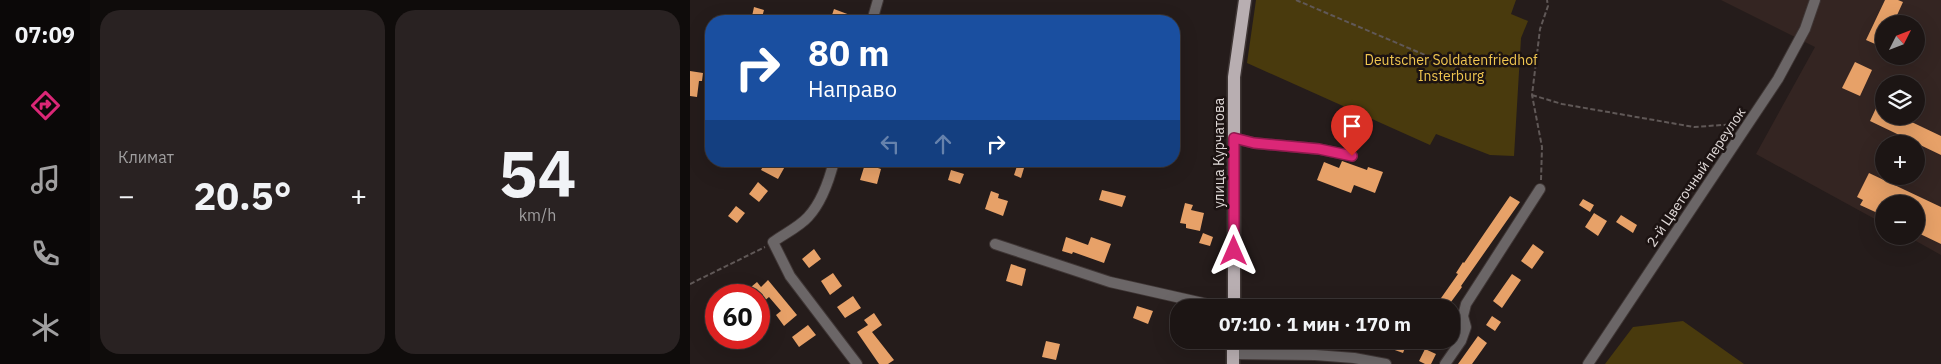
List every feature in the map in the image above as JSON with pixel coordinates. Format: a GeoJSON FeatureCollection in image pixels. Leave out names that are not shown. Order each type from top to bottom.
{"type":"FeatureCollection","features":[{"type":"Feature","properties":{"kind":"main road","name":"улица Курчатова"},"geometry":{"type":"LineString","coordinates":[[1234,299],[1234,77],[1245,0]]}},
{"type":"Feature","properties":{"kind":"street"},"geometry":{"type":"LineString","coordinates":[[874,15],[878,0]]}},
{"type":"Feature","properties":{"kind":"street","name":"2-й Цветочный переулок"},"geometry":{"type":"LineString","coordinates":[[1588,364],[1778,79],[1805,29],[1815,0]]}},
{"type":"Feature","properties":{"kind":"street"},"geometry":{"type":"LineString","coordinates":[[1234,138],[1254,143],[1319,149],[1352,156]]}},
{"type":"Feature","properties":{"kind":"street"},"geometry":{"type":"LineString","coordinates":[[832,167],[820,202],[807,218],[773,242],[790,276],[857,364]]}},
{"type":"Feature","properties":{"kind":"street"},"geometry":{"type":"LineString","coordinates":[[1444,364],[1461,341],[1466,328],[1463,316],[1466,304],[1540,189]]}},
{"type":"Feature","properties":{"kind":"street"},"geometry":{"type":"LineString","coordinates":[[995,244],[1110,282],[1185,299]]}},
{"type":"Feature","properties":{"kind":"street"},"geometry":{"type":"LineString","coordinates":[[1233,359],[1386,364]]}},
{"type":"Feature","properties":{"kind":"path"},"geometry":{"type":"LineString","coordinates":[[1296,0],[1486,80]]}},
{"type":"Feature","properties":{"kind":"path"},"geometry":{"type":"LineString","coordinates":[[1304,0],[1305,4]]}},
{"type":"Feature","properties":{"kind":"path"},"geometry":{"type":"LineString","coordinates":[[1540,189],[1542,147],[1532,95],[1540,29],[1548,6],[1547,0]]}},
{"type":"Feature","properties":{"kind":"path"},"geometry":{"type":"LineString","coordinates":[[1532,95],[1562,104],[1694,127],[1748,123]]}},
{"type":"Feature","properties":{"kind":"path"},"geometry":{"type":"LineString","coordinates":[[690,284],[773,242]]}},
{"type":"Feature","properties":{"kind":"shaded area"},"geometry":{"type":"Polygon","coordinates":[[[1721,0],[1941,0],[1941,255],[1923,245],[1925,245],[1925,195],[1875,195],[1875,219],[1756,154],[1815,47],[1721,0]]]}},
{"type":"Feature","properties":{"kind":"green space","name":"Deutscher Soldatenfriedhof Insterburg"},"geometry":{"type":"Polygon","coordinates":[[[1256,0],[1516,0],[1511,14],[1528,21],[1521,38],[1514,156],[1490,155],[1436,134],[1430,145],[1247,63],[1256,0]]]}},
{"type":"Feature","properties":{"kind":"green space"},"geometry":{"type":"Polygon","coordinates":[[[1683,321],[1744,364],[1605,364],[1633,327],[1683,321]]]}},
{"type":"Feature","properties":{"kind":"building"},"geometry":{"type":"Polygon","coordinates":[[[1885,0],[1903,2],[1897,15],[1878,15],[1885,0]]]}},
{"type":"Feature","properties":{"kind":"building"},"geometry":{"type":"Polygon","coordinates":[[[754,7],[764,10],[763,15],[752,15],[754,7]]]}},
{"type":"Feature","properties":{"kind":"building"},"geometry":{"type":"Polygon","coordinates":[[[834,9],[850,15],[832,15],[834,9]]]}},
{"type":"Feature","properties":{"kind":"building"},"geometry":{"type":"Polygon","coordinates":[[[1875,21],[1875,44],[1866,40],[1875,21]]]}},
{"type":"Feature","properties":{"kind":"building"},"geometry":{"type":"Polygon","coordinates":[[[1855,62],[1872,70],[1860,96],[1842,88],[1855,62]]]}},
{"type":"Feature","properties":{"kind":"building"},"geometry":{"type":"Polygon","coordinates":[[[690,71],[703,73],[702,81],[699,81],[697,97],[690,96],[690,71]]]}},
{"type":"Feature","properties":{"kind":"building"},"geometry":{"type":"Polygon","coordinates":[[[1875,110],[1875,123],[1870,121],[1875,110]]]}},
{"type":"Feature","properties":{"kind":"building"},"geometry":{"type":"Polygon","coordinates":[[[1878,125],[1918,125],[1941,136],[1941,155],[1925,147],[1925,135],[1899,135],[1878,125]]]}},
{"type":"Feature","properties":{"kind":"building"},"geometry":{"type":"Polygon","coordinates":[[[1342,161],[1367,170],[1368,167],[1383,172],[1375,193],[1354,185],[1351,193],[1317,180],[1324,162],[1339,168],[1342,161]]]}},
{"type":"Feature","properties":{"kind":"building"},"geometry":{"type":"Polygon","coordinates":[[[763,167],[785,167],[778,179],[761,170],[763,167]]]}},
{"type":"Feature","properties":{"kind":"building"},"geometry":{"type":"Polygon","coordinates":[[[864,167],[881,169],[877,184],[860,180],[864,167]]]}},
{"type":"Feature","properties":{"kind":"building"},"geometry":{"type":"Polygon","coordinates":[[[1017,167],[1024,168],[1021,178],[1014,175],[1017,167]]]}},
{"type":"Feature","properties":{"kind":"building"},"geometry":{"type":"Polygon","coordinates":[[[951,170],[964,174],[960,184],[948,180],[951,170]]]}},
{"type":"Feature","properties":{"kind":"building"},"geometry":{"type":"Polygon","coordinates":[[[1869,173],[1875,176],[1875,185],[1894,185],[1916,195],[1875,195],[1875,212],[1860,205],[1863,200],[1857,197],[1869,173]]]}},
{"type":"Feature","properties":{"kind":"building"},"geometry":{"type":"Polygon","coordinates":[[[758,182],[768,191],[759,202],[749,194],[758,182]]]}},
{"type":"Feature","properties":{"kind":"building"},"geometry":{"type":"Polygon","coordinates":[[[1102,190],[1126,196],[1122,207],[1099,200],[1102,190]]]}},
{"type":"Feature","properties":{"kind":"building"},"geometry":{"type":"Polygon","coordinates":[[[991,191],[999,194],[998,198],[1008,201],[1003,216],[985,209],[991,191]]]}},
{"type":"Feature","properties":{"kind":"building"},"geometry":{"type":"Polygon","coordinates":[[[1510,196],[1520,202],[1453,299],[1440,299],[1510,196]]]}},
{"type":"Feature","properties":{"kind":"building"},"geometry":{"type":"Polygon","coordinates":[[[1583,199],[1594,205],[1590,212],[1579,205],[1583,199]]]}},
{"type":"Feature","properties":{"kind":"building"},"geometry":{"type":"Polygon","coordinates":[[[1925,199],[1941,207],[1941,244],[1925,236],[1925,199]]]}},
{"type":"Feature","properties":{"kind":"building"},"geometry":{"type":"Polygon","coordinates":[[[1185,203],[1193,205],[1191,210],[1204,213],[1200,231],[1186,228],[1186,224],[1180,223],[1185,203]]]}},
{"type":"Feature","properties":{"kind":"building"},"geometry":{"type":"Polygon","coordinates":[[[736,206],[745,213],[737,223],[728,216],[736,206]]]}},
{"type":"Feature","properties":{"kind":"building"},"geometry":{"type":"Polygon","coordinates":[[[1594,213],[1607,221],[1598,236],[1585,227],[1594,213]]]}},
{"type":"Feature","properties":{"kind":"building"},"geometry":{"type":"Polygon","coordinates":[[[1621,215],[1637,225],[1633,233],[1616,222],[1621,215]]]}},
{"type":"Feature","properties":{"kind":"building"},"geometry":{"type":"Polygon","coordinates":[[[1203,233],[1213,237],[1210,246],[1199,243],[1203,233]]]}},
{"type":"Feature","properties":{"kind":"building"},"geometry":{"type":"Polygon","coordinates":[[[1066,237],[1088,245],[1091,237],[1111,244],[1104,263],[1073,252],[1072,254],[1062,251],[1066,237]]]}},
{"type":"Feature","properties":{"kind":"building"},"geometry":{"type":"Polygon","coordinates":[[[1533,244],[1544,252],[1532,269],[1521,261],[1533,244]]]}},
{"type":"Feature","properties":{"kind":"building"},"geometry":{"type":"Polygon","coordinates":[[[814,249],[821,259],[809,268],[802,259],[814,249]]]}},
{"type":"Feature","properties":{"kind":"building"},"geometry":{"type":"Polygon","coordinates":[[[1011,264],[1026,269],[1022,286],[1006,281],[1011,264]]]}},
{"type":"Feature","properties":{"kind":"building"},"geometry":{"type":"Polygon","coordinates":[[[833,273],[842,286],[830,295],[821,281],[833,273]]]}},
{"type":"Feature","properties":{"kind":"building"},"geometry":{"type":"Polygon","coordinates":[[[1512,274],[1521,280],[1502,308],[1493,301],[1512,274]]]}},
{"type":"Feature","properties":{"kind":"building"},"geometry":{"type":"Polygon","coordinates":[[[768,280],[797,315],[784,326],[776,315],[781,311],[770,298],[770,284],[764,284],[768,280]]]}},
{"type":"Feature","properties":{"kind":"building"},"geometry":{"type":"Polygon","coordinates":[[[853,296],[861,308],[845,318],[837,307],[853,296]]]}},
{"type":"Feature","properties":{"kind":"building"},"geometry":{"type":"Polygon","coordinates":[[[1137,306],[1153,311],[1148,324],[1133,318],[1137,306]]]}},
{"type":"Feature","properties":{"kind":"building"},"geometry":{"type":"Polygon","coordinates":[[[874,313],[882,325],[872,332],[894,360],[888,364],[879,364],[857,332],[868,325],[864,320],[874,313]]]}},
{"type":"Feature","properties":{"kind":"building"},"geometry":{"type":"Polygon","coordinates":[[[1492,316],[1501,322],[1495,331],[1486,325],[1492,316]]]}},
{"type":"Feature","properties":{"kind":"building"},"geometry":{"type":"Polygon","coordinates":[[[808,325],[816,335],[799,347],[792,337],[808,325]]]}},
{"type":"Feature","properties":{"kind":"building"},"geometry":{"type":"Polygon","coordinates":[[[1478,336],[1487,343],[1472,364],[1458,364],[1478,336]]]}},
{"type":"Feature","properties":{"kind":"building"},"geometry":{"type":"Polygon","coordinates":[[[1046,341],[1060,344],[1056,360],[1042,357],[1046,341]]]}},
{"type":"Feature","properties":{"kind":"building"},"geometry":{"type":"Polygon","coordinates":[[[1392,349],[1405,349],[1403,353],[1392,349]]]}},
{"type":"Feature","properties":{"kind":"building"},"geometry":{"type":"Polygon","coordinates":[[[1425,349],[1436,354],[1431,364],[1419,361],[1425,349]]]}},
{"type":"Feature","properties":{"kind":"route"},"geometry":{"type":"LineString","coordinates":[[1234,251],[1234,138],[1254,143],[1319,149],[1352,156]]}}]}
